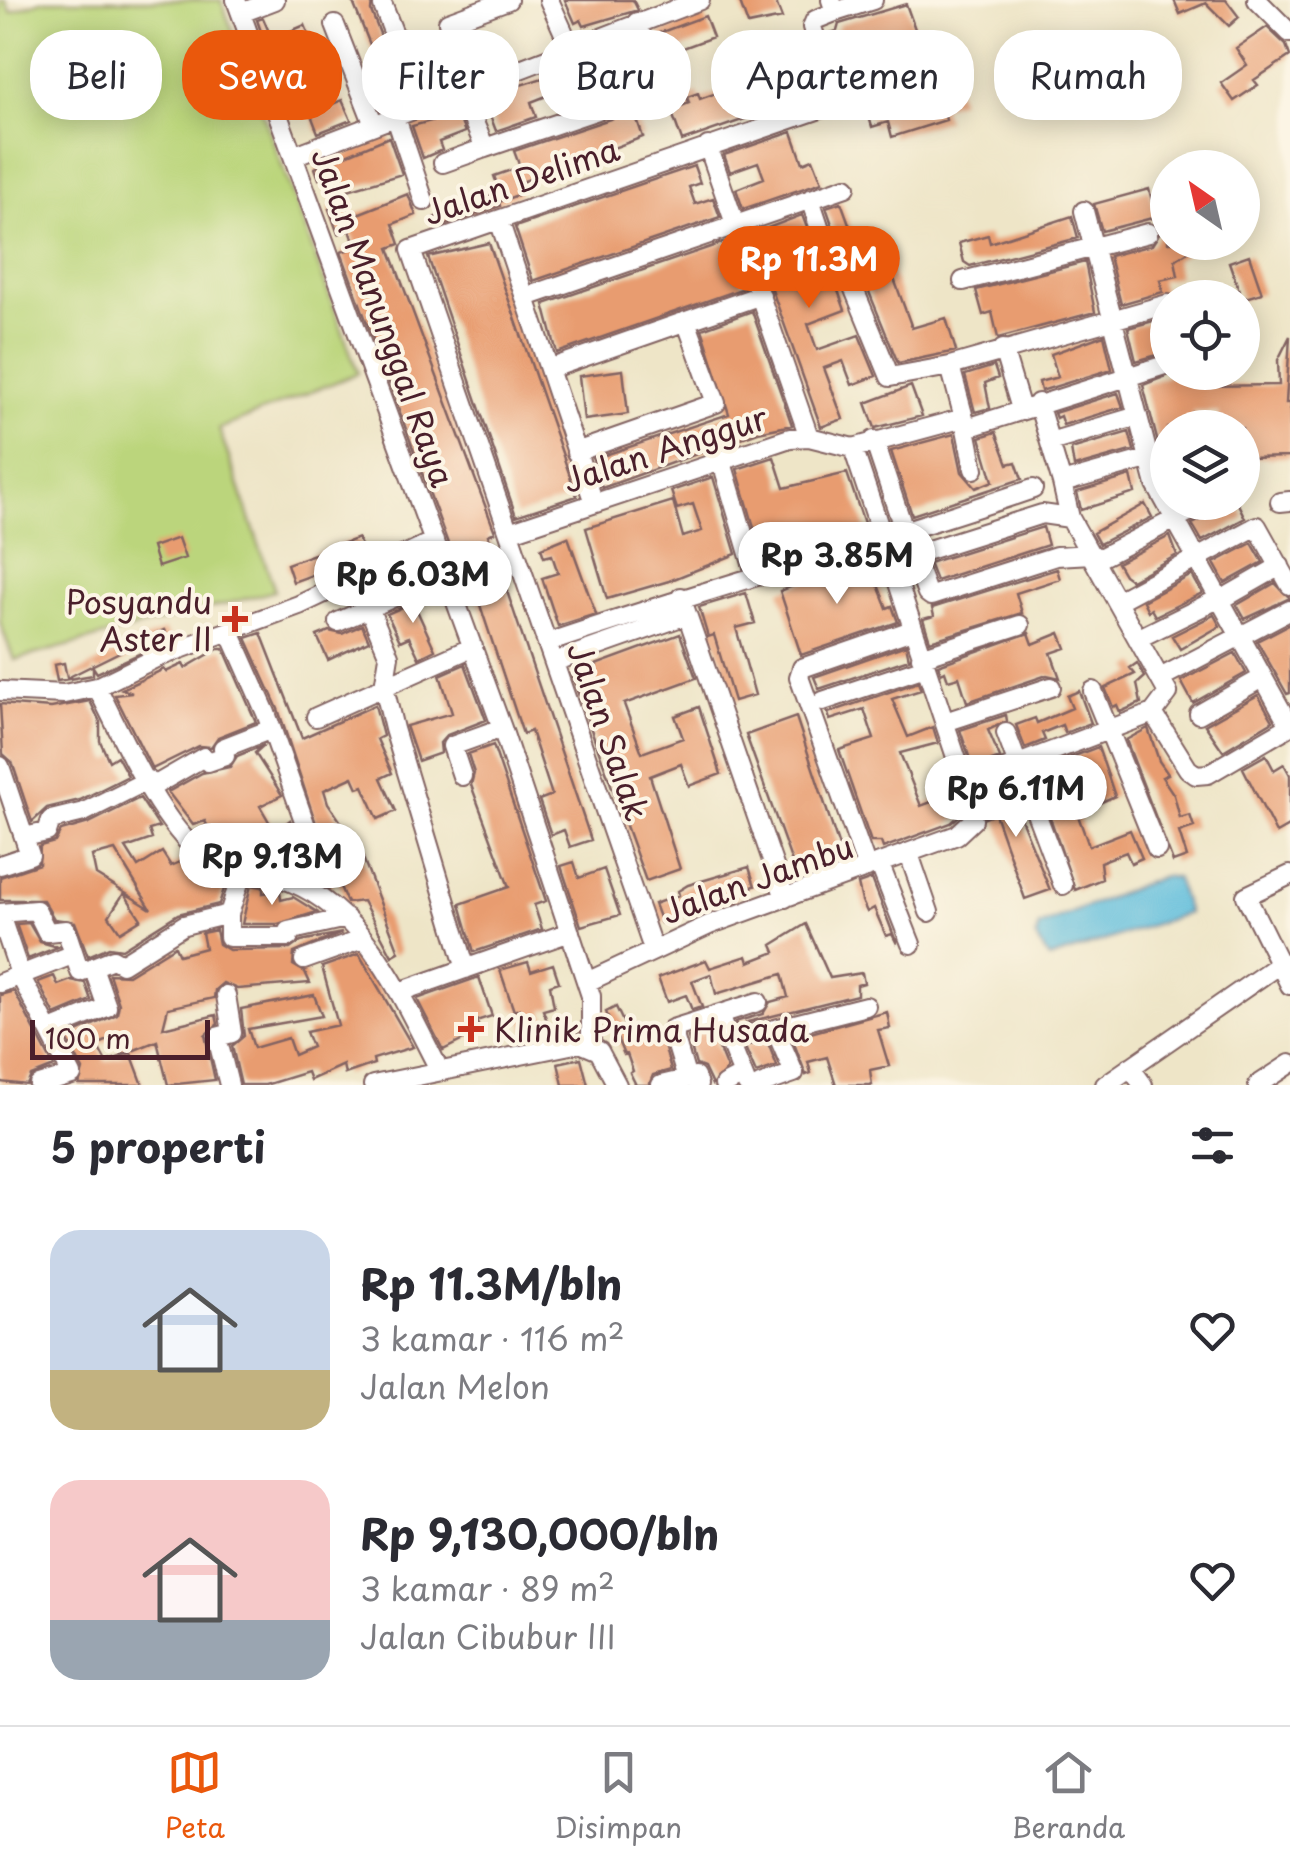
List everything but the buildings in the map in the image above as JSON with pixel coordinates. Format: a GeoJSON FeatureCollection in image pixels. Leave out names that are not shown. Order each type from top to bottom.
{"type":"FeatureCollection","features":[{"type":"Feature","properties":{"kind":"street"},"geometry":{"type":"LineString","coordinates":[[238,7],[275,0]]}},
{"type":"Feature","properties":{"kind":"street"},"geometry":{"type":"LineString","coordinates":[[448,22],[508,0]]}},
{"type":"Feature","properties":{"kind":"street"},"geometry":{"type":"LineString","coordinates":[[550,0],[562,30]]}},
{"type":"Feature","properties":{"kind":"street"},"geometry":{"type":"LineString","coordinates":[[617,30],[700,0]]}},
{"type":"Feature","properties":{"kind":"street"},"geometry":{"type":"LineString","coordinates":[[813,30],[815,20],[833,6],[873,0]]}},
{"type":"Feature","properties":{"kind":"street"},"geometry":{"type":"LineString","coordinates":[[1257,0],[1290,32]]}},
{"type":"Feature","properties":{"kind":"street"},"geometry":{"type":"LineString","coordinates":[[382,6],[392,30]]}},
{"type":"Feature","properties":{"kind":"street","name":"Jalan Manunggal Raya"},"geometry":{"type":"LineString","coordinates":[[238,7],[502,728],[587,982],[594,1016],[592,1045]]}},
{"type":"Feature","properties":{"kind":"street"},"geometry":{"type":"LineString","coordinates":[[442,163],[582,119],[656,89],[658,84],[637,22]]}},
{"type":"Feature","properties":{"kind":"street"},"geometry":{"type":"LineString","coordinates":[[336,25],[374,126]]}},
{"type":"Feature","properties":{"kind":"street"},"geometry":{"type":"LineString","coordinates":[[293,156],[390,120]]}},
{"type":"Feature","properties":{"kind":"street"},"geometry":{"type":"LineString","coordinates":[[397,120],[424,200]]}},
{"type":"Feature","properties":{"kind":"street"},"geometry":{"type":"LineString","coordinates":[[469,120],[485,148]]}},
{"type":"Feature","properties":{"kind":"street","name":"Jalan Delima"},"geometry":{"type":"LineString","coordinates":[[410,250],[782,120]]}},
{"type":"Feature","properties":{"kind":"street"},"geometry":{"type":"LineString","coordinates":[[708,146],[809,437]]}},
{"type":"Feature","properties":{"kind":"street"},"geometry":{"type":"LineString","coordinates":[[526,297],[846,187]]}},
{"type":"Feature","properties":{"kind":"street"},"geometry":{"type":"LineString","coordinates":[[810,199],[830,255],[851,282],[893,378],[950,366],[1150,309]]}},
{"type":"Feature","properties":{"kind":"street"},"geometry":{"type":"LineString","coordinates":[[1084,211],[1148,458],[1174,521],[1290,726],[1208,774],[1196,775],[1188,770],[1153,714]]}},
{"type":"Feature","properties":{"kind":"street"},"geometry":{"type":"LineString","coordinates":[[499,220],[594,503]]}},
{"type":"Feature","properties":{"kind":"street"},"geometry":{"type":"LineString","coordinates":[[963,281],[1148,233]]}},
{"type":"Feature","properties":{"kind":"street","name":"Jalan Salak"},"geometry":{"type":"LineString","coordinates":[[410,250],[653,950]]}},
{"type":"Feature","properties":{"kind":"street"},"geometry":{"type":"LineString","coordinates":[[549,370],[761,294]]}},
{"type":"Feature","properties":{"kind":"street"},"geometry":{"type":"LineString","coordinates":[[576,452],[716,403],[686,321]]}},
{"type":"Feature","properties":{"kind":"street"},"geometry":{"type":"LineString","coordinates":[[965,784],[1153,714],[1168,693],[1070,518],[1050,442],[1003,350]]}},
{"type":"Feature","properties":{"kind":"street"},"geometry":{"type":"LineString","coordinates":[[950,366],[974,469]]}},
{"type":"Feature","properties":{"kind":"street"},"geometry":{"type":"LineString","coordinates":[[852,448],[874,440],[966,423],[1150,369]]}},
{"type":"Feature","properties":{"kind":"street"},"geometry":{"type":"LineString","coordinates":[[1050,442],[1138,416]]}},
{"type":"Feature","properties":{"kind":"street","name":"Jalan Anggur"},"geometry":{"type":"LineString","coordinates":[[508,532],[790,438],[809,437],[852,448]]}},
{"type":"Feature","properties":{"kind":"street"},"geometry":{"type":"LineString","coordinates":[[874,440],[905,533]]}},
{"type":"Feature","properties":{"kind":"street","name":"Jalan Jambu"},"geometry":{"type":"LineString","coordinates":[[587,982],[653,950],[968,829],[972,813],[965,784],[852,448]]}},
{"type":"Feature","properties":{"kind":"street"},"geometry":{"type":"LineString","coordinates":[[1062,483],[1148,458]]}},
{"type":"Feature","properties":{"kind":"street"},"geometry":{"type":"LineString","coordinates":[[721,459],[755,574]]}},
{"type":"Feature","properties":{"kind":"street"},"geometry":{"type":"LineString","coordinates":[[554,662],[755,574],[905,533],[1032,490]]}},
{"type":"Feature","properties":{"kind":"street"},"geometry":{"type":"LineString","coordinates":[[1070,518],[1042,514],[920,553],[915,561],[919,574],[931,596],[1056,556],[1094,557],[1174,521]]}},
{"type":"Feature","properties":{"kind":"street"},"geometry":{"type":"LineString","coordinates":[[1118,600],[1256,526],[1290,584]]}},
{"type":"Feature","properties":{"kind":"street"},"geometry":{"type":"LineString","coordinates":[[0,691],[48,694],[98,687],[156,658],[300,606],[434,541]]}},
{"type":"Feature","properties":{"kind":"street"},"geometry":{"type":"LineString","coordinates":[[1140,638],[1280,566]]}},
{"type":"Feature","properties":{"kind":"street"},"geometry":{"type":"LineString","coordinates":[[338,622],[446,574]]}},
{"type":"Feature","properties":{"kind":"street"},"geometry":{"type":"LineString","coordinates":[[894,580],[919,574]]}},
{"type":"Feature","properties":{"kind":"street"},"geometry":{"type":"LineString","coordinates":[[547,643],[684,606]]}},
{"type":"Feature","properties":{"kind":"street"},"geometry":{"type":"LineString","coordinates":[[684,606],[786,898]]}},
{"type":"Feature","properties":{"kind":"street"},"geometry":{"type":"LineString","coordinates":[[369,608],[389,656],[384,686],[466,969]]}},
{"type":"Feature","properties":{"kind":"street"},"geometry":{"type":"LineString","coordinates":[[1162,677],[1290,610]]}},
{"type":"Feature","properties":{"kind":"street"},"geometry":{"type":"LineString","coordinates":[[822,700],[1020,625]]}},
{"type":"Feature","properties":{"kind":"street"},"geometry":{"type":"LineString","coordinates":[[910,944],[873,867],[800,684],[800,672],[811,664],[912,630]]}},
{"type":"Feature","properties":{"kind":"street"},"geometry":{"type":"LineString","coordinates":[[230,632],[307,836],[252,871],[229,914],[229,937],[289,938],[288,931],[346,918]]}},
{"type":"Feature","properties":{"kind":"street"},"geometry":{"type":"LineString","coordinates":[[316,717],[473,647]]}},
{"type":"Feature","properties":{"kind":"street"},"geometry":{"type":"LineString","coordinates":[[1199,714],[1262,678]]}},
{"type":"Feature","properties":{"kind":"street"},"geometry":{"type":"LineString","coordinates":[[98,687],[150,784],[194,848],[213,863],[252,871],[314,893],[346,918],[388,974],[440,1071]]}},
{"type":"Feature","properties":{"kind":"street"},"geometry":{"type":"LineString","coordinates":[[944,722],[1052,688]]}},
{"type":"Feature","properties":{"kind":"street"},"geometry":{"type":"LineString","coordinates":[[1093,691],[1156,849]]}},
{"type":"Feature","properties":{"kind":"street"},"geometry":{"type":"LineString","coordinates":[[462,776],[452,746],[502,728]]}},
{"type":"Feature","properties":{"kind":"street"},"geometry":{"type":"LineString","coordinates":[[24,837],[47,832],[52,820],[84,812],[204,758],[208,762],[224,756],[223,748],[269,730]]}},
{"type":"Feature","properties":{"kind":"street"},"geometry":{"type":"LineString","coordinates":[[1006,733],[1064,886]]}},
{"type":"Feature","properties":{"kind":"street"},"geometry":{"type":"LineString","coordinates":[[0,749],[1,769],[29,856],[0,865]]}},
{"type":"Feature","properties":{"kind":"street"},"geometry":{"type":"LineString","coordinates":[[909,854],[929,912]]}},
{"type":"Feature","properties":{"kind":"street"},"geometry":{"type":"LineString","coordinates":[[1290,875],[1246,896],[1284,964],[1290,985]]}},
{"type":"Feature","properties":{"kind":"street"},"geometry":{"type":"LineString","coordinates":[[39,1085],[72,1075],[21,976],[1,908],[30,909],[43,918],[47,932],[67,931],[78,972],[113,959],[122,964],[184,925],[229,914]]}},
{"type":"Feature","properties":{"kind":"street"},"geometry":{"type":"LineString","coordinates":[[405,990],[570,932]]}},
{"type":"Feature","properties":{"kind":"street"},"geometry":{"type":"LineString","coordinates":[[304,960],[363,938]]}},
{"type":"Feature","properties":{"kind":"street"},"geometry":{"type":"LineString","coordinates":[[0,983],[72,955]]}},
{"type":"Feature","properties":{"kind":"street"},"geometry":{"type":"LineString","coordinates":[[1119,1078],[1284,964]]}},
{"type":"Feature","properties":{"kind":"street"},"geometry":{"type":"LineString","coordinates":[[50,1030],[107,1007],[93,967]]}},
{"type":"Feature","properties":{"kind":"street"},"geometry":{"type":"LineString","coordinates":[[226,995],[232,1033],[217,1038],[229,1085]]}},
{"type":"Feature","properties":{"kind":"street"},"geometry":{"type":"LineString","coordinates":[[662,1085],[692,1080],[672,1029],[758,1002]]}},
{"type":"Feature","properties":{"kind":"street"},"geometry":{"type":"LineString","coordinates":[[750,1034],[866,1006]]}},
{"type":"Feature","properties":{"kind":"street"},"geometry":{"type":"LineString","coordinates":[[719,1016],[745,1080],[724,1085]]}},
{"type":"Feature","properties":{"kind":"street"},"geometry":{"type":"LineString","coordinates":[[760,1085],[794,1074],[775,1029]]}},
{"type":"Feature","properties":{"kind":"street"},"geometry":{"type":"LineString","coordinates":[[383,1084],[419,1080],[440,1071],[568,1044],[592,1045],[618,1085]]}},
{"type":"Feature","properties":{"kind":"street"},"geometry":{"type":"LineString","coordinates":[[1258,1085],[1290,1064]]}},
{"type":"Feature","properties":{"kind":"street"},"geometry":{"type":"LineString","coordinates":[[1119,1078],[1143,1085]]}},
{"type":"Feature","properties":{"kind":"green space"},"geometry":{"type":"Polygon","coordinates":[[[0,0],[5,0],[11,12],[44,0],[221,0],[232,30],[182,30],[182,120],[265,120],[358,373],[219,429],[275,591],[14,660],[0,623],[0,0]]]}},
{"type":"Feature","properties":{"kind":"water"},"geometry":{"type":"Polygon","coordinates":[[[1163,876],[1176,878],[1188,913],[1049,959],[1036,936],[1039,926],[1163,876]]]}},
{"type":"Feature","properties":{"kind":"place","name":"Posyandu Aster II"},"geometry":{"type":"Point","coordinates":[235,619]}},
{"type":"Feature","properties":{"kind":"place","name":"Klinik Prima Husada"},"geometry":{"type":"Point","coordinates":[471,1029]}}]}
